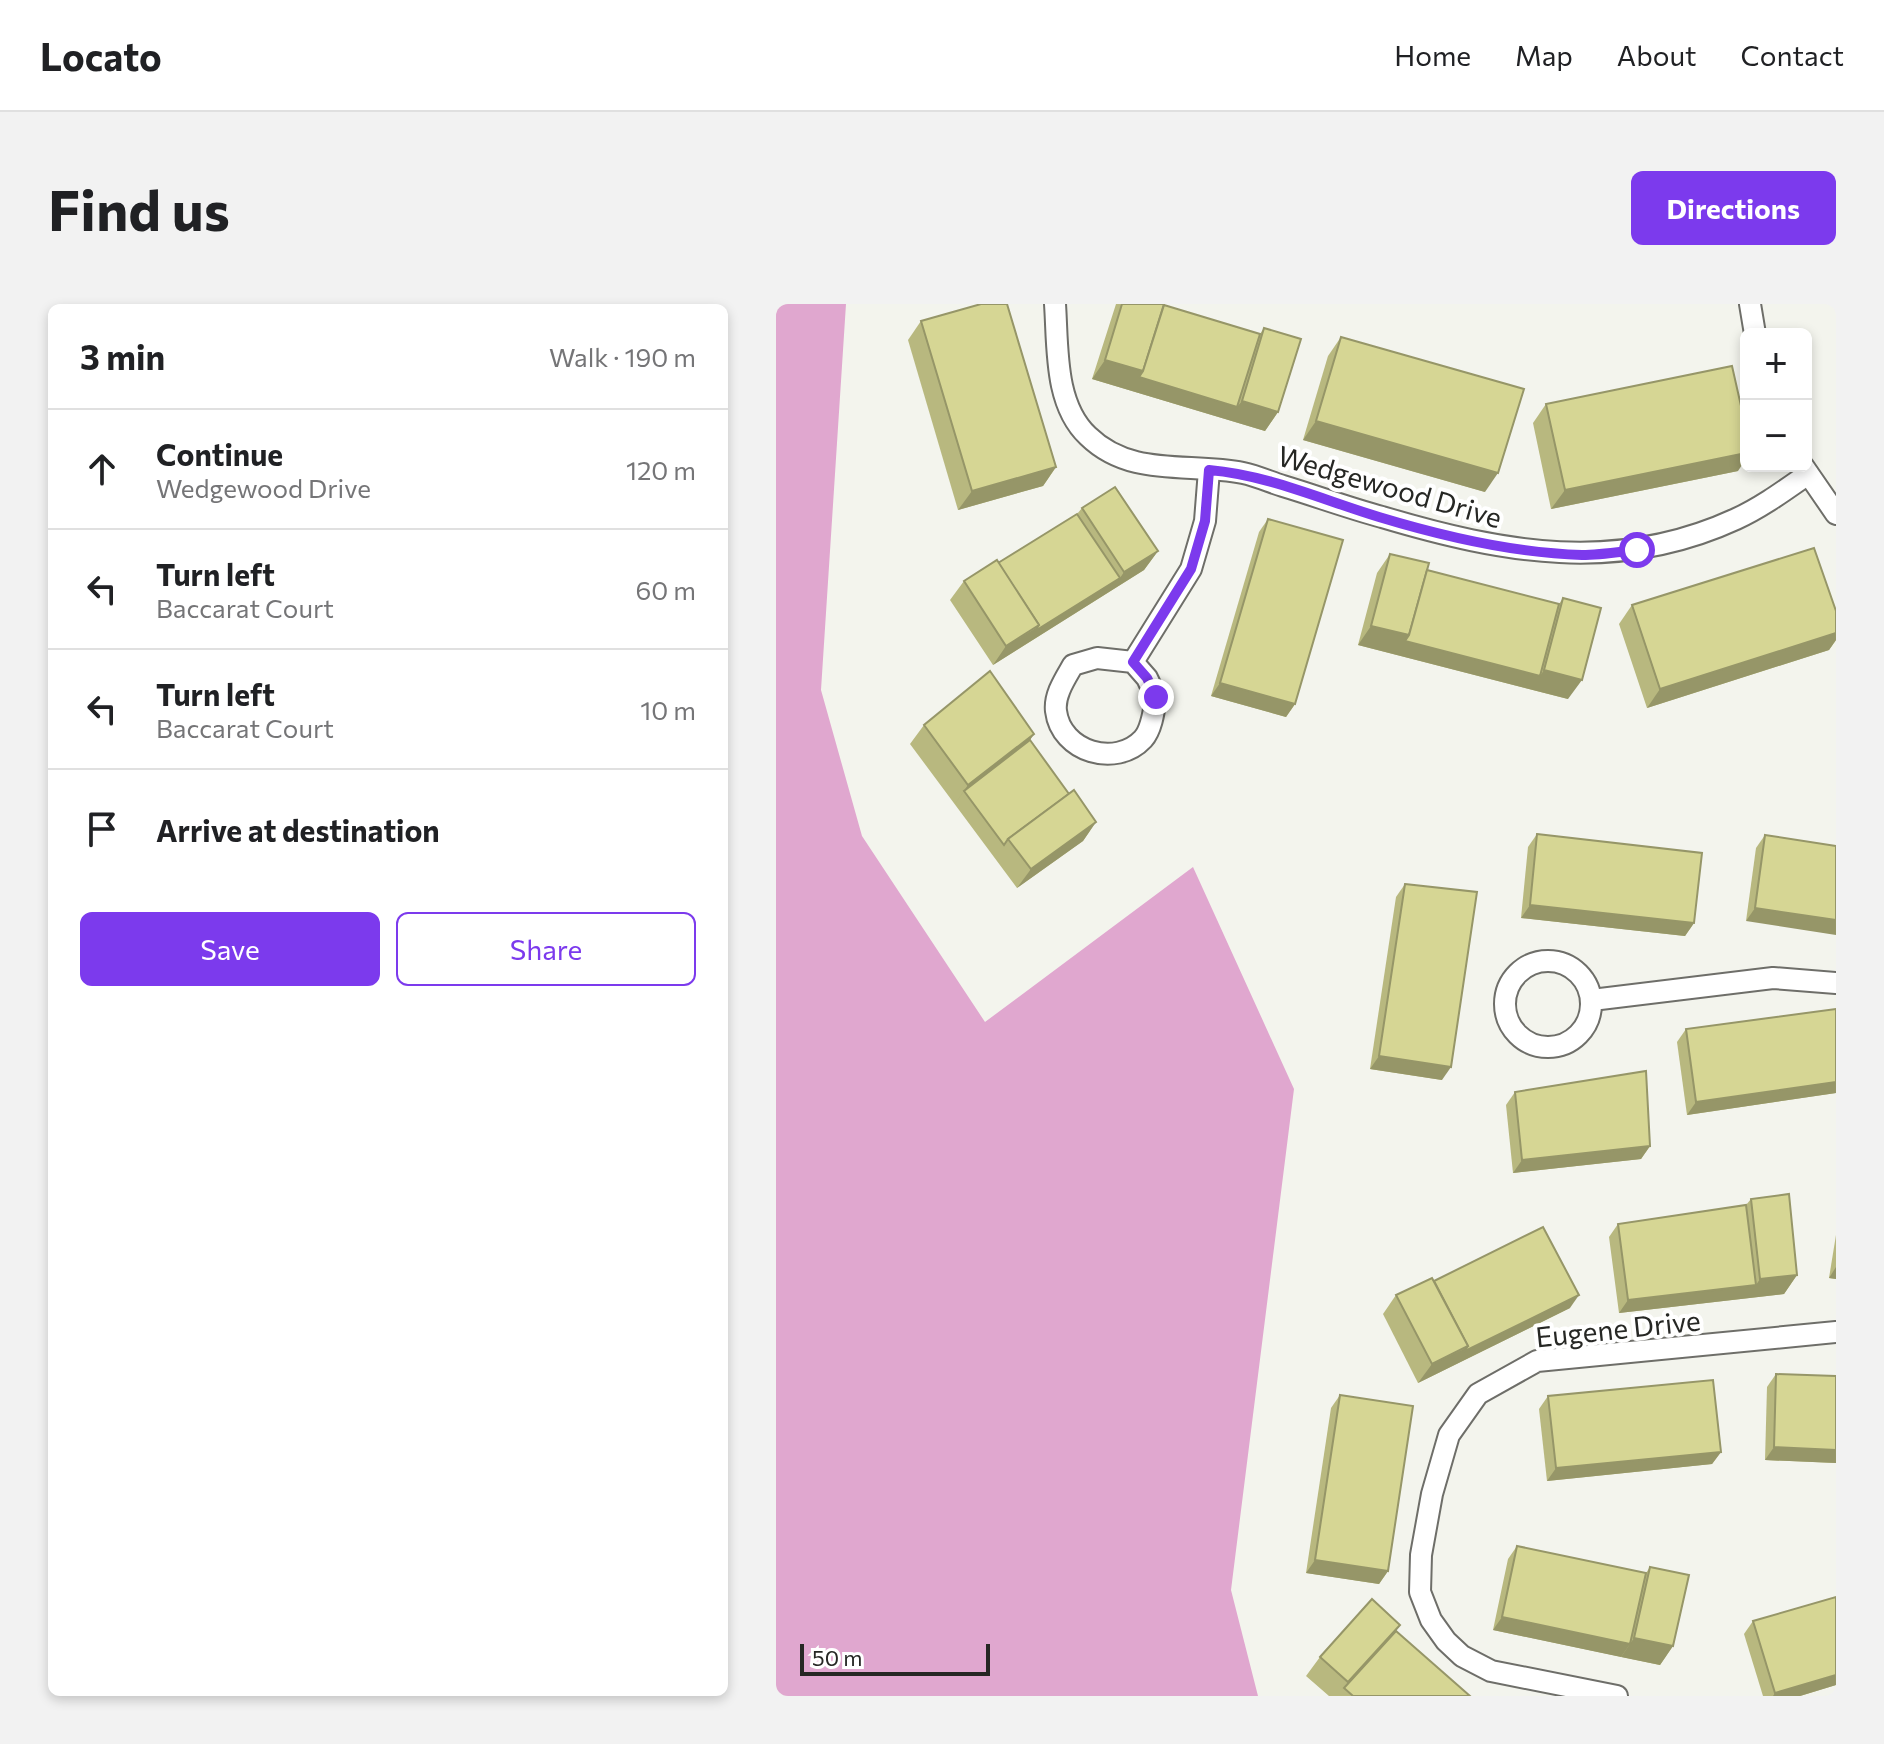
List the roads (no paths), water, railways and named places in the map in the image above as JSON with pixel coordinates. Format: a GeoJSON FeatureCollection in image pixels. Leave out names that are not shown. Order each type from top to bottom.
{"type":"FeatureCollection","features":[{"type":"Feature","properties":{"kind":"street","name":"Wedgewood Drive"},"geometry":{"type":"LineString","coordinates":[[1055,304],[1063,387],[1074,420],[1084,434],[1104,450],[1145,465],[1243,473],[1465,540],[1533,552],[1585,555],[1637,550],[1687,538],[1736,519],[1767,503],[1804,472]]}},
{"type":"Feature","properties":{"kind":"street"},"geometry":{"type":"LineString","coordinates":[[1750,304],[1754,328]]}},
{"type":"Feature","properties":{"kind":"street"},"geometry":{"type":"LineString","coordinates":[[1133,662],[1191,569],[1205,521],[1209,470]]}},
{"type":"Feature","properties":{"kind":"street"},"geometry":{"type":"LineString","coordinates":[[1807,472],[1836,514]]}},
{"type":"Feature","properties":{"kind":"street"},"geometry":{"type":"LineString","coordinates":[[1097,658],[1133,662],[1147,678],[1156,697],[1145,737],[1126,751],[1105,755],[1080,748],[1062,730],[1056,710],[1060,688],[1073,665],[1097,658]]}},
{"type":"Feature","properties":{"kind":"street"},"geometry":{"type":"LineString","coordinates":[[1546,960],[1563,963],[1578,972],[1588,984],[1592,1000],[1589,1017],[1581,1032],[1567,1043],[1551,1047],[1534,1045],[1519,1036],[1508,1023],[1504,1006],[1507,989],[1515,974],[1529,964],[1546,960]]}},
{"type":"Feature","properties":{"kind":"street"},"geometry":{"type":"LineString","coordinates":[[1592,1000],[1773,978],[1836,983]]}},
{"type":"Feature","properties":{"kind":"street","name":"Eugene Drive"},"geometry":{"type":"LineString","coordinates":[[1617,1696],[1491,1671],[1462,1656],[1431,1620],[1420,1592],[1421,1555],[1432,1494],[1449,1435],[1478,1394],[1537,1361],[1836,1332]]}}]}
